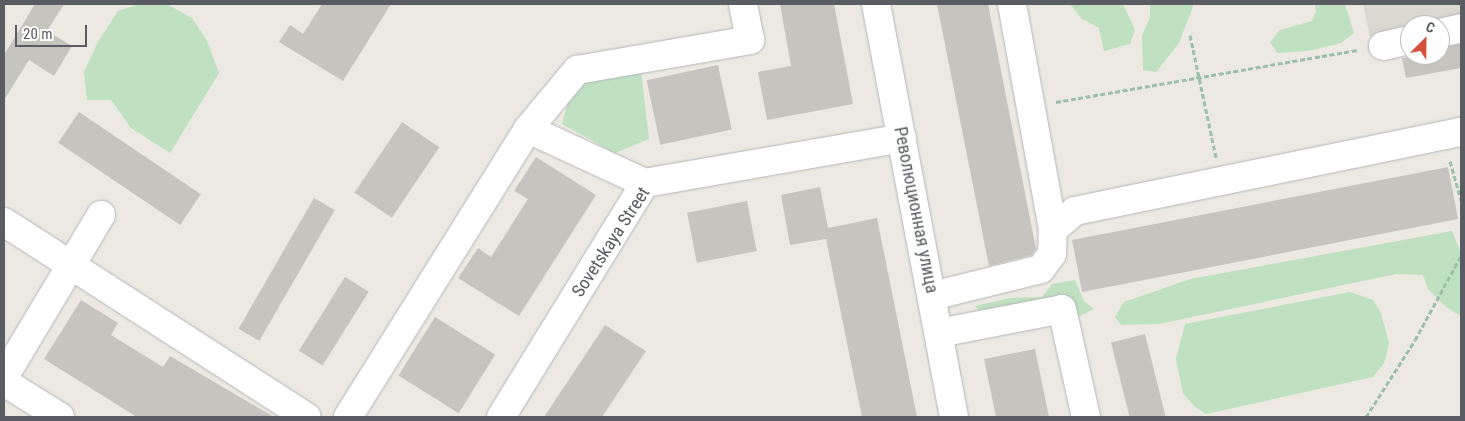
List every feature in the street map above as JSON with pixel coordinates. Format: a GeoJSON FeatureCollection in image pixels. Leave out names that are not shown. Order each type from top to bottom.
{"type":"FeatureCollection","features":[{"type":"Feature","properties":{"kind":"street"},"geometry":{"type":"LineString","coordinates":[[348,417],[528,129],[577,70],[750,40],[743,4]]}},
{"type":"Feature","properties":{"kind":"street","name":"Революционная улица"},"geometry":{"type":"LineString","coordinates":[[876,4],[954,417]]}},
{"type":"Feature","properties":{"kind":"street"},"geometry":{"type":"LineString","coordinates":[[932,296],[1041,269],[1052,254],[1054,230],[1012,4]]}},
{"type":"Feature","properties":{"kind":"street"},"geometry":{"type":"LineString","coordinates":[[1383,46],[1400,42]]}},
{"type":"Feature","properties":{"kind":"street"},"geometry":{"type":"LineString","coordinates":[[528,129],[645,183]]}},
{"type":"Feature","properties":{"kind":"street"},"geometry":{"type":"LineString","coordinates":[[1054,230],[1075,211],[1222,184],[1452,134]]}},
{"type":"Feature","properties":{"kind":"street","name":"Sovetskaya Street"},"geometry":{"type":"LineString","coordinates":[[501,417],[645,183],[902,138]]}},
{"type":"Feature","properties":{"kind":"street"},"geometry":{"type":"LineString","coordinates":[[4,377],[101,215]]}},
{"type":"Feature","properties":{"kind":"street"},"geometry":{"type":"LineString","coordinates":[[4,222],[307,417]]}},
{"type":"Feature","properties":{"kind":"street"},"geometry":{"type":"LineString","coordinates":[[939,333],[1062,309],[1086,417]]}},
{"type":"Feature","properties":{"kind":"street"},"geometry":{"type":"LineString","coordinates":[[4,382],[60,417]]}},
{"type":"Feature","properties":{"kind":"path"},"geometry":{"type":"LineString","coordinates":[[1190,35],[1222,184]]}},
{"type":"Feature","properties":{"kind":"path"},"geometry":{"type":"LineString","coordinates":[[1031,107],[1383,46]]}},
{"type":"Feature","properties":{"kind":"path"},"geometry":{"type":"LineString","coordinates":[[1452,134],[1461,200]]}},
{"type":"Feature","properties":{"kind":"path"},"geometry":{"type":"LineString","coordinates":[[1366,417],[1416,340],[1461,256]]}},
{"type":"Feature","properties":{"kind":"shaded area"},"geometry":{"type":"Polygon","coordinates":[[[1363,4],[1461,4],[1461,17],[1450,19],[1450,15],[1400,15],[1400,30],[1370,37],[1363,4]]]}},
{"type":"Feature","properties":{"kind":"green space"},"geometry":{"type":"Polygon","coordinates":[[[139,4],[167,4],[192,18],[207,41],[219,73],[170,153],[131,128],[111,100],[87,100],[84,72],[98,42],[118,11],[139,4]]]}},
{"type":"Feature","properties":{"kind":"green space"},"geometry":{"type":"Polygon","coordinates":[[[1070,4],[1123,4],[1135,30],[1130,44],[1104,51],[1099,28],[1082,19],[1070,4]]]}},
{"type":"Feature","properties":{"kind":"green space"},"geometry":{"type":"Polygon","coordinates":[[[1150,4],[1194,4],[1179,43],[1156,72],[1143,70],[1142,36],[1150,17],[1150,4]]]}},
{"type":"Feature","properties":{"kind":"green space"},"geometry":{"type":"Polygon","coordinates":[[[1315,4],[1345,4],[1354,33],[1341,43],[1308,51],[1277,53],[1270,42],[1280,30],[1312,21],[1316,11],[1315,4]]]}},
{"type":"Feature","properties":{"kind":"green space"},"geometry":{"type":"Polygon","coordinates":[[[641,71],[649,139],[615,153],[562,124],[570,94],[586,79],[641,71]]]}},
{"type":"Feature","properties":{"kind":"green space"},"geometry":{"type":"Polygon","coordinates":[[[1452,231],[1461,253],[1461,316],[1446,307],[1428,289],[1423,275],[1396,274],[1159,324],[1121,325],[1115,317],[1124,302],[1190,279],[1452,231]]]}},
{"type":"Feature","properties":{"kind":"green space"},"geometry":{"type":"Polygon","coordinates":[[[1075,280],[1084,301],[1094,309],[1078,317],[985,318],[975,306],[1010,298],[1042,297],[1052,284],[1075,280]]]}},
{"type":"Feature","properties":{"kind":"green space"},"geometry":{"type":"Polygon","coordinates":[[[1350,292],[1373,300],[1381,313],[1389,343],[1384,363],[1373,377],[1206,414],[1194,406],[1183,393],[1176,359],[1185,324],[1350,292]]]}},
{"type":"Feature","properties":{"kind":"building"},"geometry":{"type":"Polygon","coordinates":[[[35,4],[64,4],[47,31],[72,46],[54,76],[29,60],[4,100],[4,55],[35,4]]]}},
{"type":"Feature","properties":{"kind":"building"},"geometry":{"type":"Polygon","coordinates":[[[322,4],[391,4],[343,81],[279,42],[290,25],[303,34],[322,4]]]}},
{"type":"Feature","properties":{"kind":"building"},"geometry":{"type":"Polygon","coordinates":[[[780,4],[834,4],[853,104],[767,120],[758,72],[791,66],[780,4]]]}},
{"type":"Feature","properties":{"kind":"building"},"geometry":{"type":"Polygon","coordinates":[[[937,4],[988,4],[1036,249],[1032,255],[989,266],[937,4]]]}},
{"type":"Feature","properties":{"kind":"building"},"geometry":{"type":"Polygon","coordinates":[[[1461,44],[1461,68],[1406,78],[1403,65],[1450,65],[1450,46],[1461,44]]]}},
{"type":"Feature","properties":{"kind":"building"},"geometry":{"type":"Polygon","coordinates":[[[718,65],[732,130],[660,145],[647,80],[718,65]]]}},
{"type":"Feature","properties":{"kind":"building"},"geometry":{"type":"Polygon","coordinates":[[[79,112],[201,194],[180,225],[58,143],[79,112]]]}},
{"type":"Feature","properties":{"kind":"building"},"geometry":{"type":"Polygon","coordinates":[[[402,122],[439,147],[392,218],[354,192],[402,122]]]}},
{"type":"Feature","properties":{"kind":"building"},"geometry":{"type":"Polygon","coordinates":[[[536,157],[596,195],[519,316],[458,278],[478,248],[491,257],[528,199],[514,191],[536,157]]]}},
{"type":"Feature","properties":{"kind":"building"},"geometry":{"type":"Polygon","coordinates":[[[1448,167],[1458,219],[1082,292],[1072,240],[1448,167]]]}},
{"type":"Feature","properties":{"kind":"building"},"geometry":{"type":"Polygon","coordinates":[[[820,187],[828,228],[877,218],[917,417],[862,417],[826,239],[790,245],[781,195],[820,187]]]}},
{"type":"Feature","properties":{"kind":"building"},"geometry":{"type":"Polygon","coordinates":[[[314,198],[335,210],[259,341],[239,329],[314,198]]]}},
{"type":"Feature","properties":{"kind":"building"},"geometry":{"type":"Polygon","coordinates":[[[747,201],[757,251],[697,263],[687,213],[747,201]]]}},
{"type":"Feature","properties":{"kind":"building"},"geometry":{"type":"Polygon","coordinates":[[[345,277],[369,292],[323,366],[299,351],[345,277]]]}},
{"type":"Feature","properties":{"kind":"building"},"geometry":{"type":"Polygon","coordinates":[[[81,300],[118,323],[111,335],[163,367],[170,356],[274,417],[137,417],[44,359],[81,300]]]}},
{"type":"Feature","properties":{"kind":"building"},"geometry":{"type":"Polygon","coordinates":[[[435,317],[495,355],[459,413],[398,376],[435,317]]]}},
{"type":"Feature","properties":{"kind":"building"},"geometry":{"type":"Polygon","coordinates":[[[605,325],[646,351],[602,417],[544,417],[605,325]]]}},
{"type":"Feature","properties":{"kind":"building"},"geometry":{"type":"Polygon","coordinates":[[[1145,334],[1166,416],[1130,417],[1111,342],[1145,334]]]}},
{"type":"Feature","properties":{"kind":"building"},"geometry":{"type":"Polygon","coordinates":[[[1035,349],[1049,417],[996,417],[984,359],[1035,349]]]}}]}
